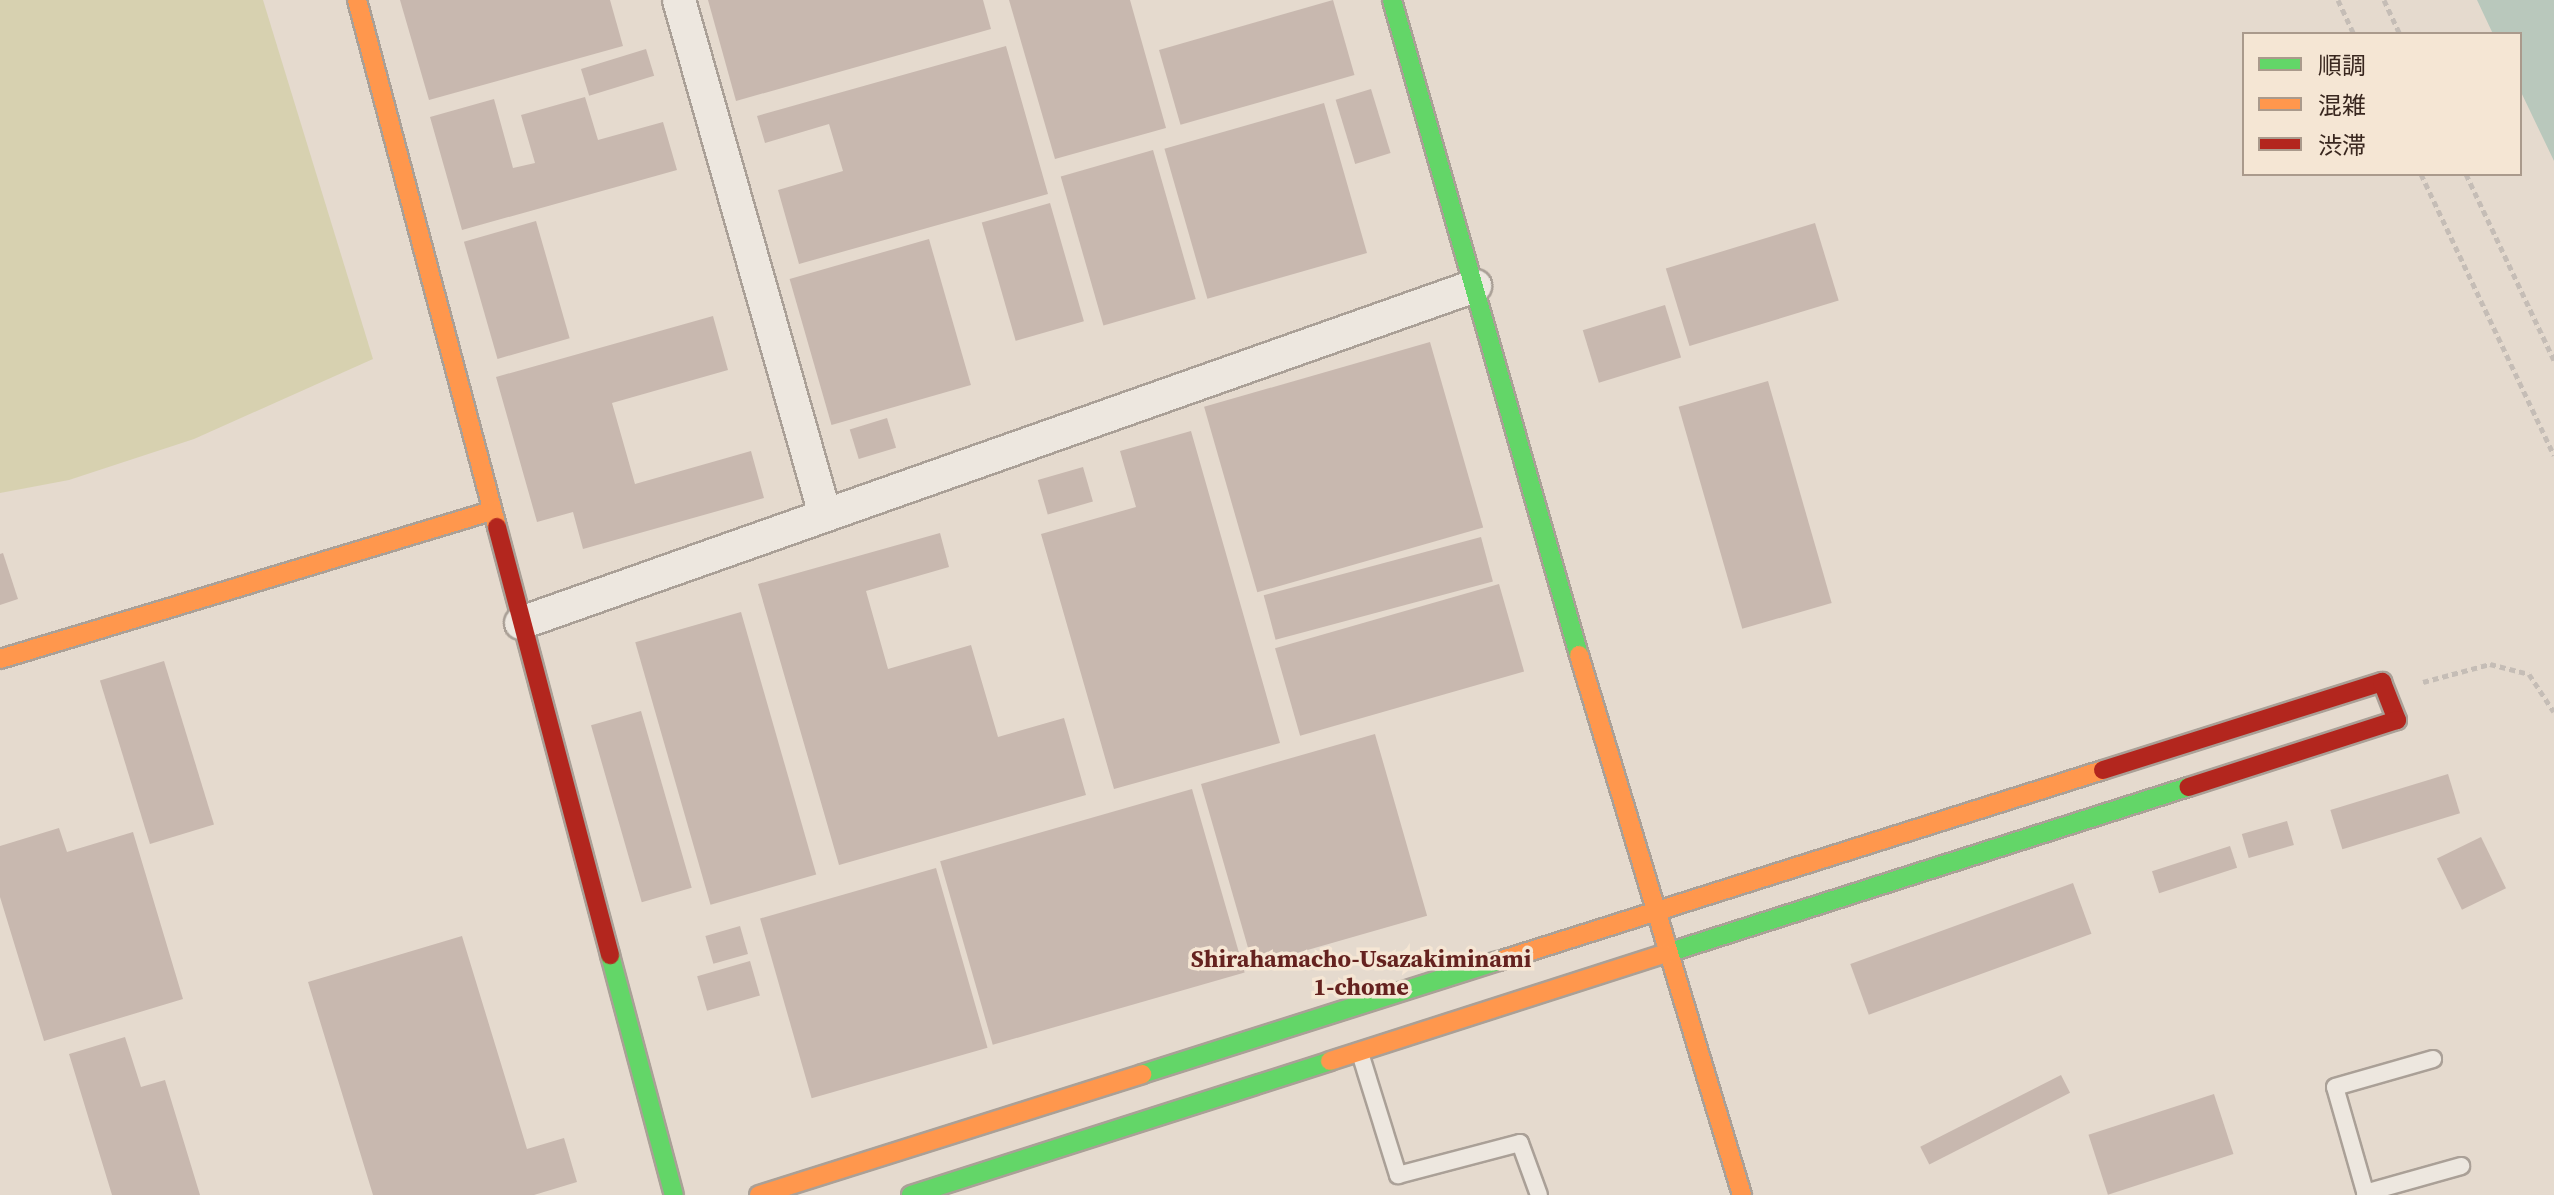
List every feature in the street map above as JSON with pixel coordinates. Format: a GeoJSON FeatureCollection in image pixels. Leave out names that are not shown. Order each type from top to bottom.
{"type":"FeatureCollection","features":[{"type":"Feature","properties":{"kind":"street"},"geometry":{"type":"LineString","coordinates":[[357,0],[674,1195]]}},
{"type":"Feature","properties":{"kind":"street"},"geometry":{"type":"LineString","coordinates":[[679,0],[825,515]]}},
{"type":"Feature","properties":{"kind":"street"},"geometry":{"type":"LineString","coordinates":[[1392,0],[1653,913],[1742,1195]]}},
{"type":"Feature","properties":{"kind":"street"},"geometry":{"type":"LineString","coordinates":[[521,623],[1475,286]]}},
{"type":"Feature","properties":{"kind":"street"},"geometry":{"type":"LineString","coordinates":[[0,659],[491,511]]}},
{"type":"Feature","properties":{"kind":"street"},"geometry":{"type":"LineString","coordinates":[[759,1195],[2382,682],[2397,720],[1668,958],[1358,1047],[911,1195]]}},
{"type":"Feature","properties":{"kind":"lane"},"geometry":{"type":"LineString","coordinates":[[1358,1047],[1398,1175],[1520,1143],[1539,1195]]}},
{"type":"Feature","properties":{"kind":"lane"},"geometry":{"type":"LineString","coordinates":[[2433,1059],[2335,1087],[2366,1194],[2461,1166]]}},
{"type":"Feature","properties":{"kind":"path"},"geometry":{"type":"LineString","coordinates":[[2338,0],[2353,32]]}},
{"type":"Feature","properties":{"kind":"path"},"geometry":{"type":"LineString","coordinates":[[2384,0],[2399,32]]}},
{"type":"Feature","properties":{"kind":"path"},"geometry":{"type":"LineString","coordinates":[[2422,176],[2554,455]]}},
{"type":"Feature","properties":{"kind":"path"},"geometry":{"type":"LineString","coordinates":[[2467,176],[2554,360]]}},
{"type":"Feature","properties":{"kind":"path"},"geometry":{"type":"LineString","coordinates":[[2412,685],[2490,664],[2529,674],[2554,712]]}},
{"type":"Feature","properties":{"kind":"shaded area"},"geometry":{"type":"Polygon","coordinates":[[[0,0],[263,0],[373,359],[194,439],[69,480],[0,493],[0,0]]]}},
{"type":"Feature","properties":{"kind":"shaded area"},"geometry":{"type":"Polygon","coordinates":[[[2477,0],[2554,0],[2554,161],[2522,94],[2522,32],[2492,32],[2477,0]]]}},
{"type":"Feature","properties":{"kind":"building"},"geometry":{"type":"Polygon","coordinates":[[[400,0],[610,0],[623,46],[429,100],[400,0]]]}},
{"type":"Feature","properties":{"kind":"building"},"geometry":{"type":"Polygon","coordinates":[[[708,0],[983,0],[991,29],[736,101],[708,0]]]}},
{"type":"Feature","properties":{"kind":"building"},"geometry":{"type":"Polygon","coordinates":[[[1009,0],[1130,0],[1166,128],[1055,159],[1009,0]]]}},
{"type":"Feature","properties":{"kind":"building"},"geometry":{"type":"Polygon","coordinates":[[[1333,0],[1354,75],[1181,125],[1159,50],[1333,0]]]}},
{"type":"Feature","properties":{"kind":"building"},"geometry":{"type":"Polygon","coordinates":[[[1006,46],[1048,194],[799,264],[778,190],[843,171],[829,124],[765,143],[757,116],[1006,46]]]}},
{"type":"Feature","properties":{"kind":"building"},"geometry":{"type":"Polygon","coordinates":[[[646,49],[654,76],[589,96],[581,69],[646,49]]]}},
{"type":"Feature","properties":{"kind":"building"},"geometry":{"type":"Polygon","coordinates":[[[1371,89],[1391,153],[1355,164],[1336,100],[1371,89]]]}},
{"type":"Feature","properties":{"kind":"building"},"geometry":{"type":"Polygon","coordinates":[[[585,97],[598,140],[663,122],[677,170],[462,230],[430,117],[494,99],[513,168],[535,163],[521,115],[585,97]]]}},
{"type":"Feature","properties":{"kind":"building"},"geometry":{"type":"Polygon","coordinates":[[[1324,103],[1367,253],[1207,299],[1164,149],[1324,103]]]}},
{"type":"Feature","properties":{"kind":"building"},"geometry":{"type":"Polygon","coordinates":[[[1153,150],[1196,299],[1103,325],[1061,176],[1153,150]]]}},
{"type":"Feature","properties":{"kind":"building"},"geometry":{"type":"Polygon","coordinates":[[[1050,203],[1084,321],[1016,341],[982,223],[1050,203]]]}},
{"type":"Feature","properties":{"kind":"building"},"geometry":{"type":"Polygon","coordinates":[[[536,221],[570,338],[498,359],[464,242],[536,221]]]}},
{"type":"Feature","properties":{"kind":"building"},"geometry":{"type":"Polygon","coordinates":[[[1815,223],[1839,300],[1689,346],[1666,269],[1815,223]]]}},
{"type":"Feature","properties":{"kind":"building"},"geometry":{"type":"Polygon","coordinates":[[[929,239],[971,385],[832,425],[790,279],[929,239]]]}},
{"type":"Feature","properties":{"kind":"building"},"geometry":{"type":"Polygon","coordinates":[[[1665,305],[1681,358],[1599,383],[1583,330],[1665,305]]]}},
{"type":"Feature","properties":{"kind":"building"},"geometry":{"type":"Polygon","coordinates":[[[713,316],[728,370],[612,403],[635,484],[751,451],[764,498],[583,549],[573,512],[537,522],[496,377],[713,316]]]}},
{"type":"Feature","properties":{"kind":"building"},"geometry":{"type":"Polygon","coordinates":[[[1430,342],[1483,528],[1257,592],[1204,407],[1430,342]]]}},
{"type":"Feature","properties":{"kind":"building"},"geometry":{"type":"Polygon","coordinates":[[[1768,381],[1832,603],[1742,629],[1679,407],[1768,381]]]}},
{"type":"Feature","properties":{"kind":"building"},"geometry":{"type":"Polygon","coordinates":[[[887,418],[896,448],[859,459],[850,429],[887,418]]]}},
{"type":"Feature","properties":{"kind":"building"},"geometry":{"type":"Polygon","coordinates":[[[1191,431],[1280,743],[1114,789],[1041,534],[1136,507],[1120,451],[1191,431]]]}},
{"type":"Feature","properties":{"kind":"building"},"geometry":{"type":"Polygon","coordinates":[[[1083,467],[1093,502],[1048,515],[1038,480],[1083,467]]]}},
{"type":"Feature","properties":{"kind":"building"},"geometry":{"type":"Polygon","coordinates":[[[940,533],[949,567],[866,591],[888,669],[971,645],[998,737],[1064,718],[1086,795],[839,865],[758,584],[940,533]]]}},
{"type":"Feature","properties":{"kind":"building"},"geometry":{"type":"Polygon","coordinates":[[[1481,537],[1493,581],[1276,640],[1264,595],[1481,537]]]}},
{"type":"Feature","properties":{"kind":"building"},"geometry":{"type":"Polygon","coordinates":[[[3,553],[18,599],[0,605],[0,554],[3,553]]]}},
{"type":"Feature","properties":{"kind":"building"},"geometry":{"type":"Polygon","coordinates":[[[1499,584],[1524,671],[1300,736],[1275,648],[1499,584]]]}},
{"type":"Feature","properties":{"kind":"building"},"geometry":{"type":"Polygon","coordinates":[[[741,612],[816,874],[711,905],[635,642],[741,612]]]}},
{"type":"Feature","properties":{"kind":"building"},"geometry":{"type":"Polygon","coordinates":[[[164,661],[214,825],[150,844],[100,681],[164,661]]]}},
{"type":"Feature","properties":{"kind":"building"},"geometry":{"type":"Polygon","coordinates":[[[641,711],[692,888],[642,902],[591,725],[641,711]]]}},
{"type":"Feature","properties":{"kind":"building"},"geometry":{"type":"Polygon","coordinates":[[[1375,734],[1427,916],[1253,966],[1201,784],[1375,734]]]}},
{"type":"Feature","properties":{"kind":"building"},"geometry":{"type":"Polygon","coordinates":[[[2448,774],[2460,813],[2342,849],[2330,810],[2448,774]]]}},
{"type":"Feature","properties":{"kind":"building"},"geometry":{"type":"Polygon","coordinates":[[[1192,789],[1245,973],[993,1045],[940,861],[1192,789]]]}},
{"type":"Feature","properties":{"kind":"building"},"geometry":{"type":"Polygon","coordinates":[[[2287,821],[2294,845],[2249,858],[2242,834],[2287,821]]]}},
{"type":"Feature","properties":{"kind":"building"},"geometry":{"type":"Polygon","coordinates":[[[59,828],[67,852],[133,832],[183,999],[44,1041],[0,897],[0,846],[59,828]]]}},
{"type":"Feature","properties":{"kind":"building"},"geometry":{"type":"Polygon","coordinates":[[[2481,837],[2506,888],[2462,910],[2437,858],[2481,837]]]}},
{"type":"Feature","properties":{"kind":"building"},"geometry":{"type":"Polygon","coordinates":[[[2230,846],[2237,868],[2159,893],[2152,871],[2230,846]]]}},
{"type":"Feature","properties":{"kind":"building"},"geometry":{"type":"Polygon","coordinates":[[[936,868],[988,1048],[812,1098],[760,918],[936,868]]]}},
{"type":"Feature","properties":{"kind":"building"},"geometry":{"type":"Polygon","coordinates":[[[2073,883],[2091,934],[1869,1015],[1850,964],[2073,883]]]}},
{"type":"Feature","properties":{"kind":"building"},"geometry":{"type":"Polygon","coordinates":[[[740,926],[748,954],[713,964],[705,936],[740,926]]]}},
{"type":"Feature","properties":{"kind":"building"},"geometry":{"type":"Polygon","coordinates":[[[462,936],[527,1149],[564,1138],[577,1182],[534,1195],[373,1195],[308,982],[462,936]]]}},
{"type":"Feature","properties":{"kind":"building"},"geometry":{"type":"Polygon","coordinates":[[[750,961],[760,996],[707,1011],[697,976],[750,961]]]}},
{"type":"Feature","properties":{"kind":"building"},"geometry":{"type":"Polygon","coordinates":[[[125,1037],[141,1087],[165,1080],[200,1195],[112,1195],[69,1054],[125,1037]]]}},
{"type":"Feature","properties":{"kind":"building"},"geometry":{"type":"Polygon","coordinates":[[[2061,1075],[2070,1093],[1929,1165],[1920,1147],[2061,1075]]]}},
{"type":"Feature","properties":{"kind":"building"},"geometry":{"type":"Polygon","coordinates":[[[2214,1094],[2233,1154],[2108,1195],[2088,1135],[2214,1094]]]}},
{"type":"Feature","properties":{"kind":"traffic: fast"},"geometry":{"type":"LineString","coordinates":[[1392,0],[1579,655]]}},
{"type":"Feature","properties":{"kind":"traffic: fast"},"geometry":{"type":"LineString","coordinates":[[1664,954],[2188,787]]}},
{"type":"Feature","properties":{"kind":"traffic: fast"},"geometry":{"type":"LineString","coordinates":[[610,955],[674,1195]]}},
{"type":"Feature","properties":{"kind":"traffic: fast"},"geometry":{"type":"LineString","coordinates":[[1142,1074],[1499,961]]}},
{"type":"Feature","properties":{"kind":"traffic: fast"},"geometry":{"type":"LineString","coordinates":[[911,1195],[1330,1061]]}},
{"type":"Feature","properties":{"kind":"traffic: slow"},"geometry":{"type":"LineString","coordinates":[[357,0],[497,527]]}},
{"type":"Feature","properties":{"kind":"traffic: slow"},"geometry":{"type":"LineString","coordinates":[[0,659],[491,511]]}},
{"type":"Feature","properties":{"kind":"traffic: slow"},"geometry":{"type":"LineString","coordinates":[[1579,655],[1742,1195]]}},
{"type":"Feature","properties":{"kind":"traffic: slow"},"geometry":{"type":"LineString","coordinates":[[1499,961],[2103,770]]}},
{"type":"Feature","properties":{"kind":"traffic: slow"},"geometry":{"type":"LineString","coordinates":[[1330,1061],[1664,954]]}},
{"type":"Feature","properties":{"kind":"traffic: slow"},"geometry":{"type":"LineString","coordinates":[[759,1195],[1142,1074]]}},
{"type":"Feature","properties":{"kind":"traffic: jam"},"geometry":{"type":"LineString","coordinates":[[497,527],[610,955]]}},
{"type":"Feature","properties":{"kind":"traffic: jam"},"geometry":{"type":"LineString","coordinates":[[2103,770],[2382,682],[2397,720],[2188,787]]}},
{"type":"Feature","properties":{"kind":"district","name":"Shirahamacho-Usazakiminami 1-chome"},"geometry":{"type":"Point","coordinates":[1361,973]}}]}
